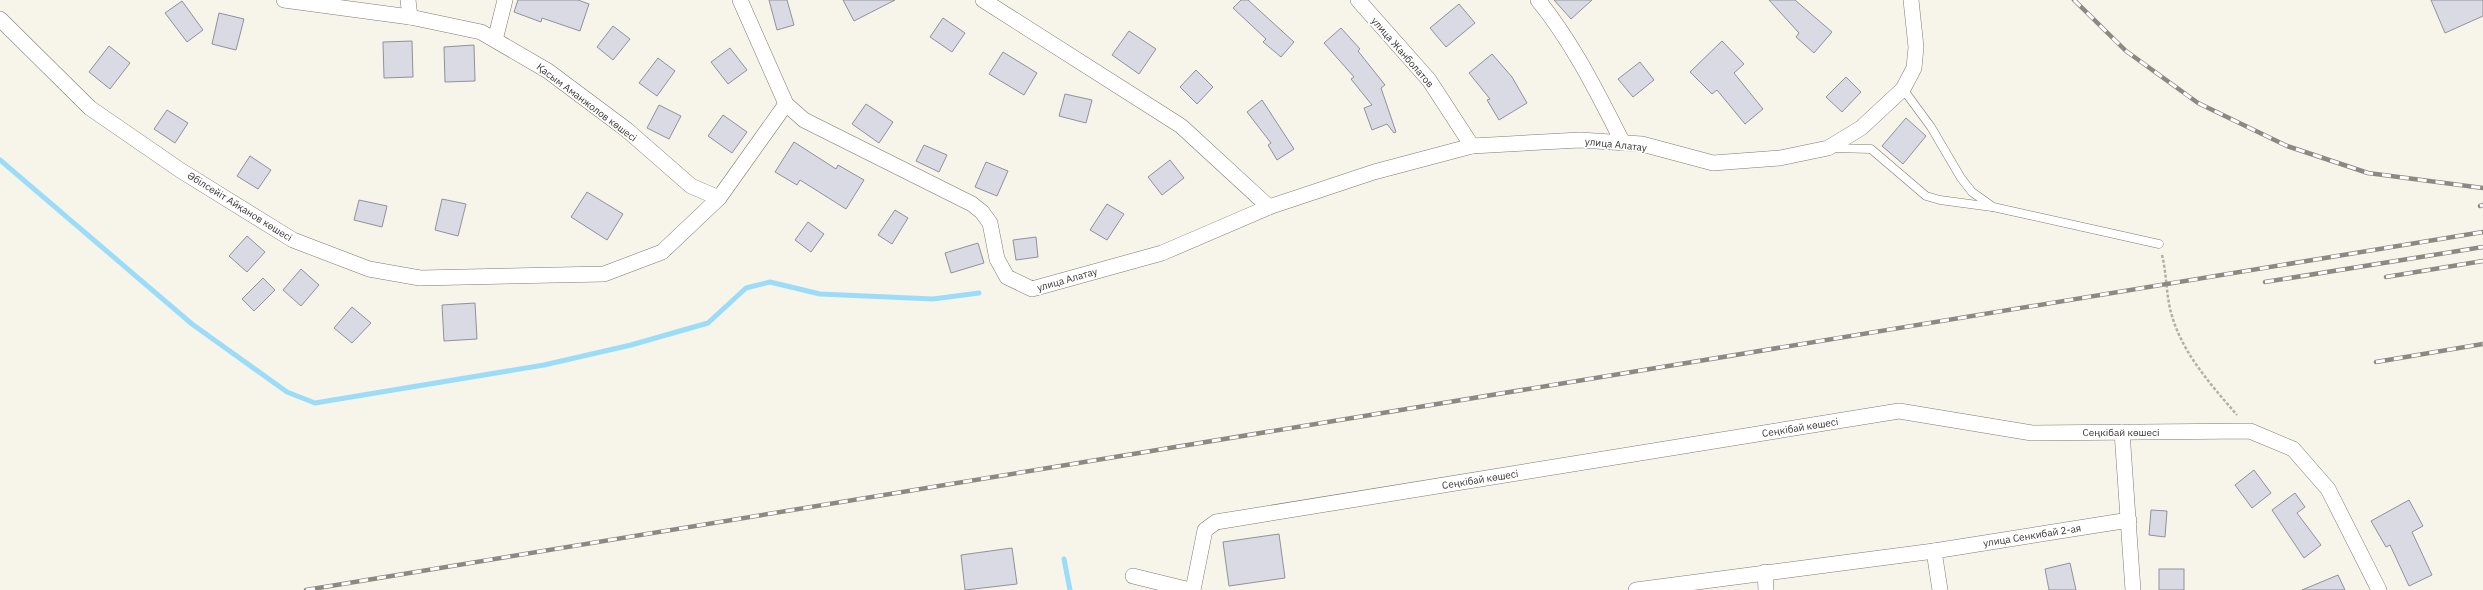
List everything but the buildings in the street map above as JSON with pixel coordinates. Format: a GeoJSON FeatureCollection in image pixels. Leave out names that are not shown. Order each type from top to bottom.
{"type":"FeatureCollection","features":[{"type":"Feature","properties":{"kind":"street","name":"Қасым Аманжолов көшесі"},"geometry":{"type":"LineString","coordinates":[[284,0],[410,17],[481,32],[554,75],[627,130],[691,186],[719,198]]}},
{"type":"Feature","properties":{"kind":"street"},"geometry":{"type":"LineString","coordinates":[[408,0],[410,17]]}},
{"type":"Feature","properties":{"kind":"street"},"geometry":{"type":"LineString","coordinates":[[495,40],[505,0]]}},
{"type":"Feature","properties":{"kind":"street"},"geometry":{"type":"LineString","coordinates":[[719,198],[786,104],[740,0]]}},
{"type":"Feature","properties":{"kind":"street"},"geometry":{"type":"LineString","coordinates":[[983,0],[1181,126],[1269,206]]}},
{"type":"Feature","properties":{"kind":"street","name":"улица Жанболатов"},"geometry":{"type":"LineString","coordinates":[[1358,0],[1429,80],[1472,146]]}},
{"type":"Feature","properties":{"kind":"street"},"geometry":{"type":"LineString","coordinates":[[1538,0],[1552,18],[1592,82],[1623,143]]}},
{"type":"Feature","properties":{"kind":"street","name":"улица Алатау"},"geometry":{"type":"LineString","coordinates":[[786,104],[804,120],[972,204],[982,212],[990,223],[996,259],[1007,277],[1032,288],[1162,253],[1269,206],[1374,172],[1472,146],[1580,140],[1642,144],[1713,163],[1780,158],[1828,148],[1861,128],[1903,89],[1914,68],[1916,47],[1910,0]]}},
{"type":"Feature","properties":{"kind":"street","name":"Әбілсейіт Айқанов көшесі"},"geometry":{"type":"LineString","coordinates":[[0,19],[90,108],[136,140],[293,240],[370,269],[420,278],[604,274],[662,252],[719,198]]}},
{"type":"Feature","properties":{"kind":"street","name":"Сеңкібай көшесі"},"geometry":{"type":"LineString","coordinates":[[1193,590],[1205,530],[1216,522],[1899,411],[2032,433],[2250,431],[2293,449],[2328,489],[2379,590]]}},
{"type":"Feature","properties":{"kind":"street"},"geometry":{"type":"LineString","coordinates":[[2122,432],[2130,520],[2133,590]]}},
{"type":"Feature","properties":{"kind":"street","name":"улица Сенкибай 2-ая"},"geometry":{"type":"LineString","coordinates":[[1636,590],[1934,551],[2130,520]]}},
{"type":"Feature","properties":{"kind":"street"},"geometry":{"type":"LineString","coordinates":[[1934,551],[1940,590]]}},
{"type":"Feature","properties":{"kind":"street"},"geometry":{"type":"LineString","coordinates":[[1765,572],[1766,590]]}},
{"type":"Feature","properties":{"kind":"street"},"geometry":{"type":"LineString","coordinates":[[1132,576],[1190,590]]}},
{"type":"Feature","properties":{"kind":"lane"},"geometry":{"type":"LineString","coordinates":[[1903,89],[1931,127],[1961,178],[1972,192],[1993,207]]}},
{"type":"Feature","properties":{"kind":"lane"},"geometry":{"type":"LineString","coordinates":[[1828,148],[1871,149],[1926,196],[1940,200],[1993,207],[2159,244]]}},
{"type":"Feature","properties":{"kind":"path"},"geometry":{"type":"LineString","coordinates":[[2159,244],[2172,316],[2181,336],[2207,380],[2250,431]]}},
{"type":"Feature","properties":{"kind":"waterway"},"geometry":{"type":"LineString","coordinates":[[0,160],[192,324],[287,392],[315,403],[544,365],[631,345],[708,323],[746,288],[770,282],[820,294],[933,299],[979,293]]}},
{"type":"Feature","properties":{"kind":"waterway"},"geometry":{"type":"LineString","coordinates":[[1064,559],[1070,590]]}},
{"type":"Feature","properties":{"kind":"railway"},"geometry":{"type":"LineString","coordinates":[[2074,0],[2126,51],[2198,103],[2287,146],[2368,173],[2483,188]]}},
{"type":"Feature","properties":{"kind":"railway"},"geometry":{"type":"LineString","coordinates":[[306,590],[2483,232]]}},
{"type":"Feature","properties":{"kind":"railway"},"geometry":{"type":"LineString","coordinates":[[2265,282],[2483,247]]}},
{"type":"Feature","properties":{"kind":"railway"},"geometry":{"type":"LineString","coordinates":[[2386,277],[2483,261]]}},
{"type":"Feature","properties":{"kind":"railway"},"geometry":{"type":"LineString","coordinates":[[2376,362],[2483,344]]}}]}
